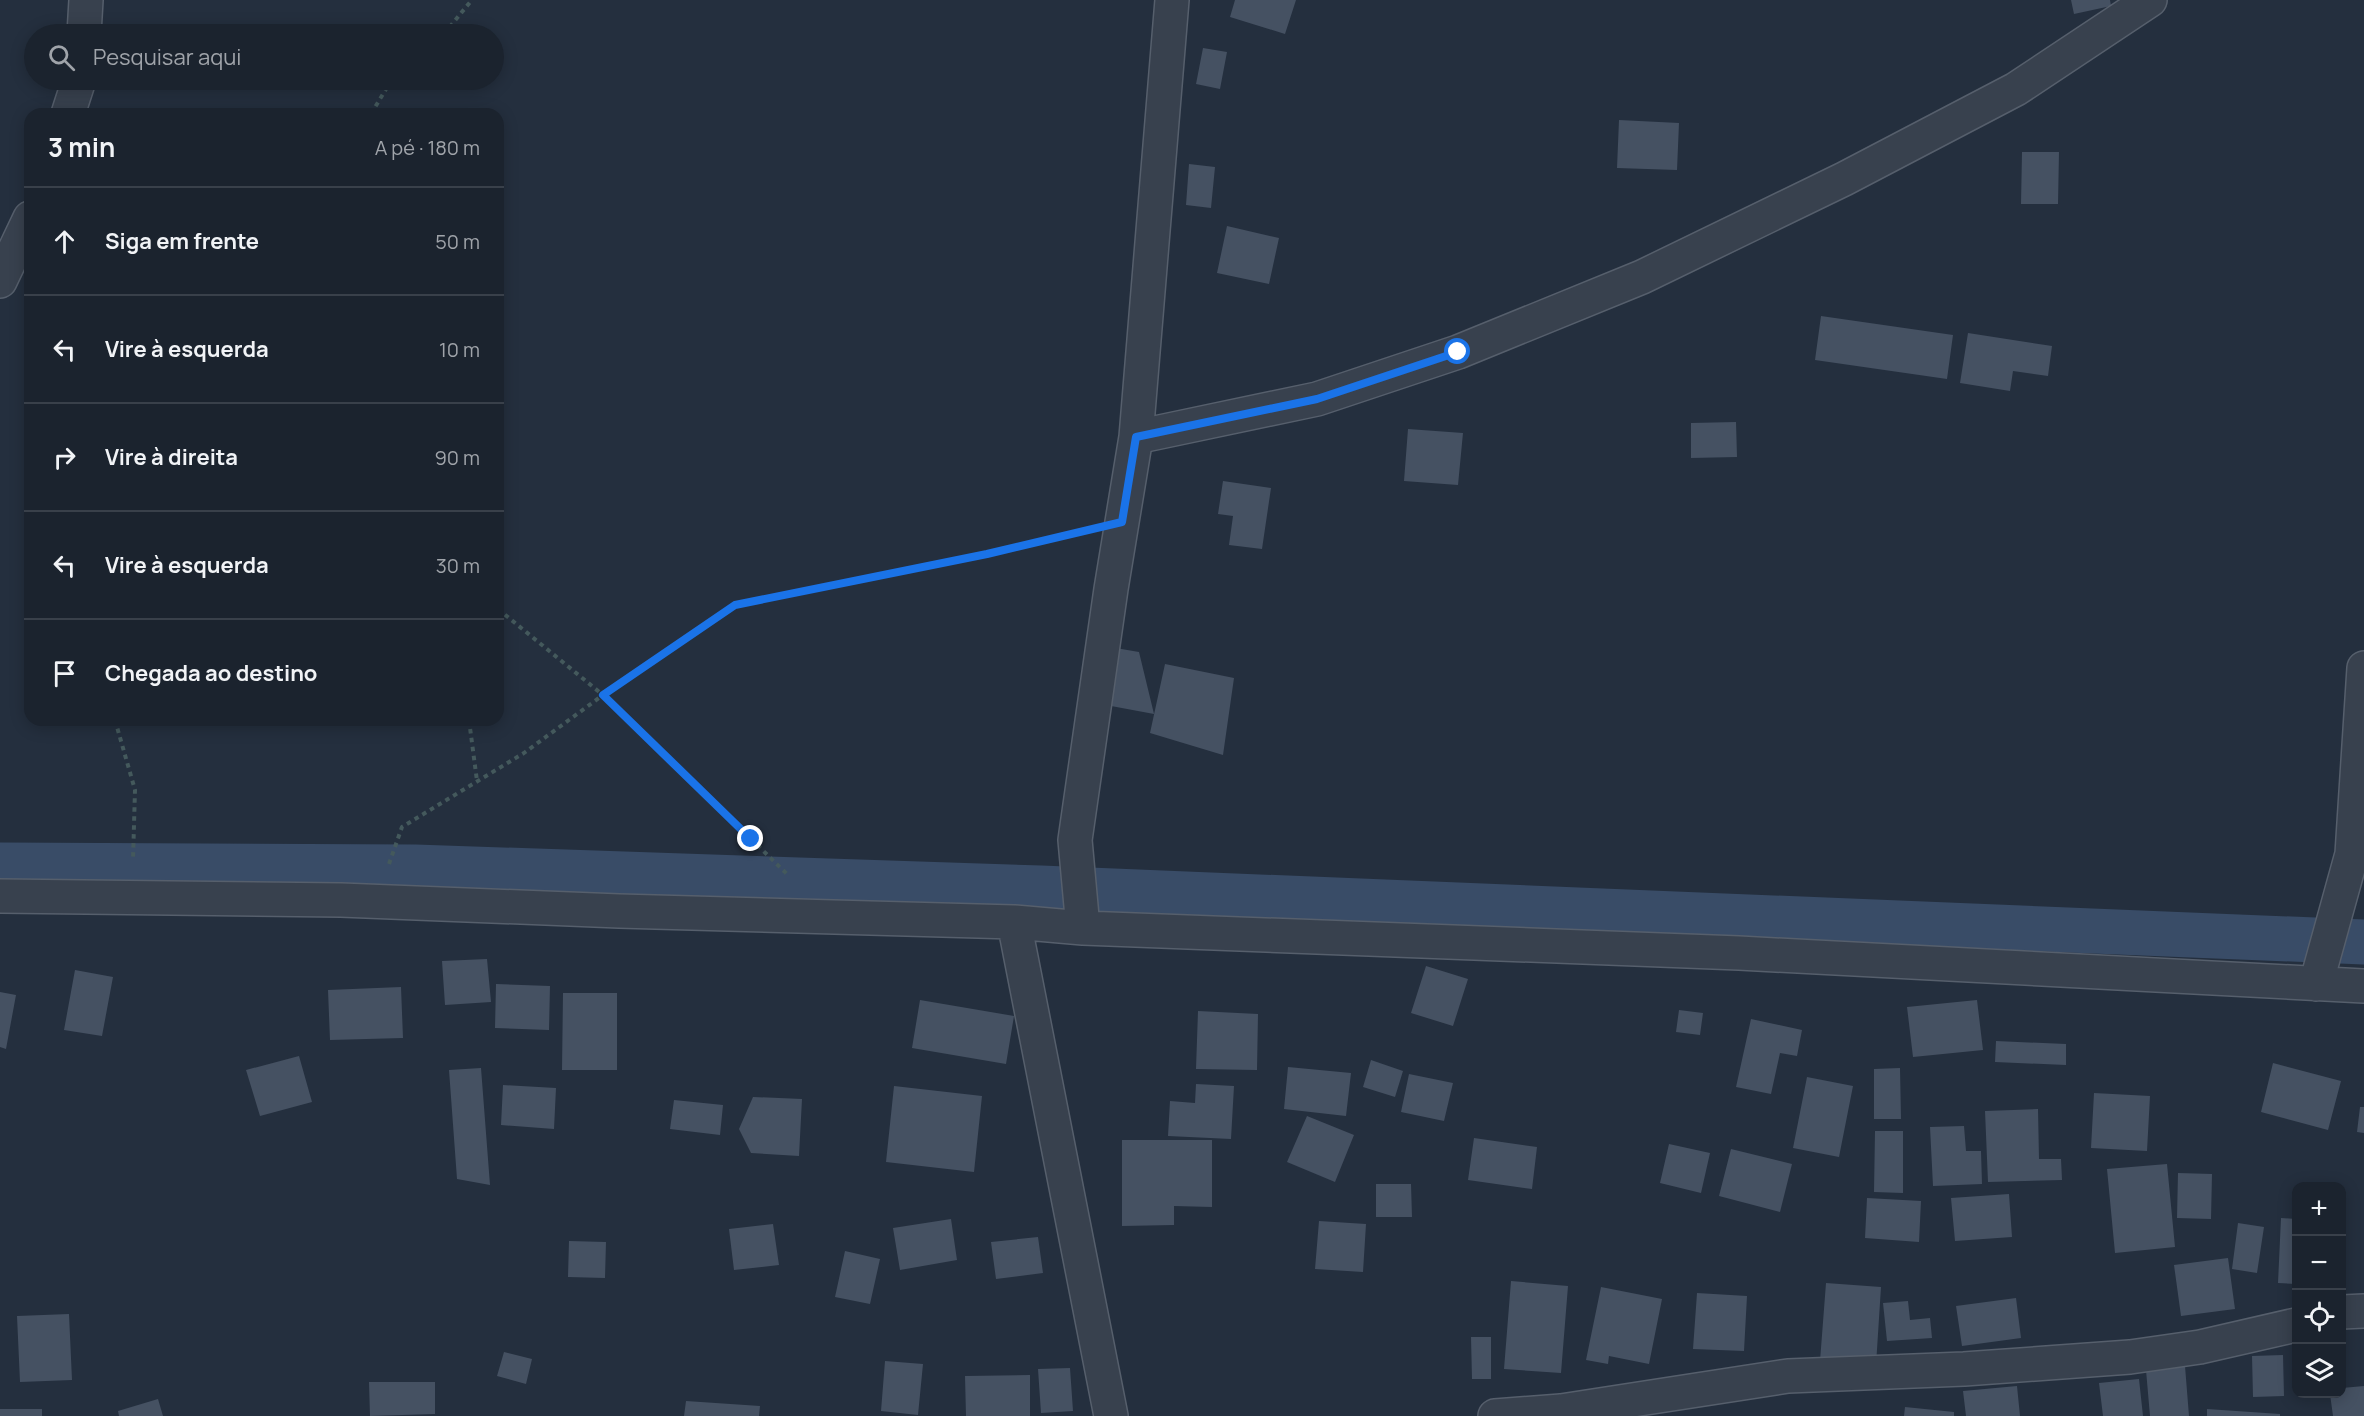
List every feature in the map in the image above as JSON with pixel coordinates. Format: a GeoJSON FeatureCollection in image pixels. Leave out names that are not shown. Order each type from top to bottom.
{"type":"FeatureCollection","features":[{"type":"Feature","properties":{"kind":"street"},"geometry":{"type":"LineString","coordinates":[[85,24],[86,0]]}},
{"type":"Feature","properties":{"kind":"street"},"geometry":{"type":"LineString","coordinates":[[1083,928],[1075,840],[1136,437],[1172,0]]}},
{"type":"Feature","properties":{"kind":"street"},"geometry":{"type":"LineString","coordinates":[[1136,437],[1317,399],[1458,352],[1642,276],[1844,179],[2016,89],[2150,0]]}},
{"type":"Feature","properties":{"kind":"street"},"geometry":{"type":"LineString","coordinates":[[70,108],[76,90]]}},
{"type":"Feature","properties":{"kind":"street"},"geometry":{"type":"LineString","coordinates":[[0,281],[24,231]]}},
{"type":"Feature","properties":{"kind":"street"},"geometry":{"type":"LineString","coordinates":[[2316,984],[2352,854],[2364,668]]}},
{"type":"Feature","properties":{"kind":"street"},"geometry":{"type":"LineString","coordinates":[[0,896],[376,901],[832,918],[1014,922],[1083,928],[1739,953],[2364,986]]}},
{"type":"Feature","properties":{"kind":"street"},"geometry":{"type":"LineString","coordinates":[[1014,922],[1112,1416]]}},
{"type":"Feature","properties":{"kind":"street"},"geometry":{"type":"LineString","coordinates":[[2346,1312],[2364,1311]]}},
{"type":"Feature","properties":{"kind":"street"},"geometry":{"type":"LineString","coordinates":[[1495,1416],[1561,1411],[1788,1376],[1964,1369],[2130,1356],[2200,1347],[2292,1326]]}},
{"type":"Feature","properties":{"kind":"path"},"geometry":{"type":"LineString","coordinates":[[452,24],[471,1]]}},
{"type":"Feature","properties":{"kind":"path"},"geometry":{"type":"LineString","coordinates":[[375,108],[385,90]]}},
{"type":"Feature","properties":{"kind":"path"},"geometry":{"type":"LineString","coordinates":[[376,901],[402,826],[524,753],[603,695],[735,605],[987,554],[1122,522]]}},
{"type":"Feature","properties":{"kind":"path"},"geometry":{"type":"LineString","coordinates":[[504,614],[603,695],[832,918]]}},
{"type":"Feature","properties":{"kind":"path"},"geometry":{"type":"LineString","coordinates":[[117,726],[135,790],[131,898]]}},
{"type":"Feature","properties":{"kind":"path"},"geometry":{"type":"LineString","coordinates":[[470,726],[477,781]]}},
{"type":"Feature","properties":{"kind":"building"},"geometry":{"type":"Polygon","coordinates":[[[1235,0],[1296,0],[1285,34],[1230,17],[1235,0]]]}},
{"type":"Feature","properties":{"kind":"building"},"geometry":{"type":"Polygon","coordinates":[[[2071,0],[2110,0],[2111,6],[2074,14],[2071,0]]]}},
{"type":"Feature","properties":{"kind":"building"},"geometry":{"type":"Polygon","coordinates":[[[1203,48],[1227,52],[1220,89],[1196,84],[1203,48]]]}},
{"type":"Feature","properties":{"kind":"building"},"geometry":{"type":"Polygon","coordinates":[[[1619,120],[1679,123],[1677,170],[1617,168],[1619,120]]]}},
{"type":"Feature","properties":{"kind":"building"},"geometry":{"type":"Polygon","coordinates":[[[2022,152],[2059,152],[2058,204],[2021,204],[2022,152]]]}},
{"type":"Feature","properties":{"kind":"building"},"geometry":{"type":"Polygon","coordinates":[[[1189,164],[1215,167],[1211,208],[1186,205],[1189,164]]]}},
{"type":"Feature","properties":{"kind":"building"},"geometry":{"type":"Polygon","coordinates":[[[1227,226],[1279,238],[1269,284],[1217,273],[1227,226]]]}},
{"type":"Feature","properties":{"kind":"building"},"geometry":{"type":"Polygon","coordinates":[[[1821,316],[1953,335],[1947,379],[1815,360],[1821,316]]]}},
{"type":"Feature","properties":{"kind":"building"},"geometry":{"type":"Polygon","coordinates":[[[1968,333],[2052,346],[2048,376],[2013,371],[2010,391],[1960,383],[1968,333]]]}},
{"type":"Feature","properties":{"kind":"building"},"geometry":{"type":"Polygon","coordinates":[[[1736,422],[1737,457],[1691,458],[1691,423],[1736,422]]]}},
{"type":"Feature","properties":{"kind":"building"},"geometry":{"type":"Polygon","coordinates":[[[1408,429],[1463,433],[1458,485],[1404,481],[1408,429]]]}},
{"type":"Feature","properties":{"kind":"building"},"geometry":{"type":"Polygon","coordinates":[[[1223,481],[1271,488],[1262,549],[1229,545],[1233,516],[1218,514],[1223,481]]]}},
{"type":"Feature","properties":{"kind":"building"},"geometry":{"type":"Polygon","coordinates":[[[1104,646],[1139,652],[1154,714],[1095,703],[1104,646]]]}},
{"type":"Feature","properties":{"kind":"building"},"geometry":{"type":"Polygon","coordinates":[[[1165,664],[1234,678],[1223,755],[1150,733],[1165,664]]]}},
{"type":"Feature","properties":{"kind":"building"},"geometry":{"type":"Polygon","coordinates":[[[487,959],[491,1002],[445,1005],[442,961],[487,959]]]}},
{"type":"Feature","properties":{"kind":"building"},"geometry":{"type":"Polygon","coordinates":[[[1426,966],[1468,979],[1453,1026],[1411,1013],[1426,966]]]}},
{"type":"Feature","properties":{"kind":"building"},"geometry":{"type":"Polygon","coordinates":[[[75,970],[113,977],[102,1036],[64,1030],[75,970]]]}},
{"type":"Feature","properties":{"kind":"building"},"geometry":{"type":"Polygon","coordinates":[[[496,984],[550,986],[549,1030],[495,1028],[496,984]]]}},
{"type":"Feature","properties":{"kind":"building"},"geometry":{"type":"Polygon","coordinates":[[[401,987],[403,1038],[330,1040],[328,990],[401,987]]]}},
{"type":"Feature","properties":{"kind":"building"},"geometry":{"type":"Polygon","coordinates":[[[0,992],[16,995],[6,1049],[0,1047],[0,992]]]}},
{"type":"Feature","properties":{"kind":"building"},"geometry":{"type":"Polygon","coordinates":[[[563,993],[617,993],[617,1070],[562,1070],[563,993]]]}},
{"type":"Feature","properties":{"kind":"building"},"geometry":{"type":"Polygon","coordinates":[[[920,1000],[1014,1016],[1006,1064],[912,1048],[920,1000]]]}},
{"type":"Feature","properties":{"kind":"building"},"geometry":{"type":"Polygon","coordinates":[[[1977,1000],[1983,1050],[1913,1057],[1907,1007],[1977,1000]]]}},
{"type":"Feature","properties":{"kind":"building"},"geometry":{"type":"Polygon","coordinates":[[[1679,1010],[1703,1013],[1700,1035],[1676,1032],[1679,1010]]]}},
{"type":"Feature","properties":{"kind":"building"},"geometry":{"type":"Polygon","coordinates":[[[1198,1011],[1258,1014],[1257,1070],[1196,1069],[1198,1011]]]}},
{"type":"Feature","properties":{"kind":"building"},"geometry":{"type":"Polygon","coordinates":[[[1751,1019],[1802,1030],[1797,1056],[1780,1053],[1771,1094],[1736,1087],[1751,1019]]]}},
{"type":"Feature","properties":{"kind":"building"},"geometry":{"type":"Polygon","coordinates":[[[1996,1041],[2066,1044],[2066,1065],[1995,1062],[1996,1041]]]}},
{"type":"Feature","properties":{"kind":"building"},"geometry":{"type":"Polygon","coordinates":[[[299,1056],[312,1102],[260,1116],[246,1070],[299,1056]]]}},
{"type":"Feature","properties":{"kind":"building"},"geometry":{"type":"Polygon","coordinates":[[[1371,1060],[1403,1071],[1395,1097],[1363,1087],[1371,1060]]]}},
{"type":"Feature","properties":{"kind":"building"},"geometry":{"type":"Polygon","coordinates":[[[2273,1063],[2341,1081],[2328,1130],[2261,1112],[2273,1063]]]}},
{"type":"Feature","properties":{"kind":"building"},"geometry":{"type":"Polygon","coordinates":[[[1288,1067],[1351,1073],[1346,1116],[1284,1109],[1288,1067]]]}},
{"type":"Feature","properties":{"kind":"building"},"geometry":{"type":"Polygon","coordinates":[[[481,1068],[490,1185],[457,1179],[449,1070],[481,1068]]]}},
{"type":"Feature","properties":{"kind":"building"},"geometry":{"type":"Polygon","coordinates":[[[1900,1068],[1901,1119],[1874,1119],[1874,1069],[1900,1068]]]}},
{"type":"Feature","properties":{"kind":"building"},"geometry":{"type":"Polygon","coordinates":[[[1409,1074],[1453,1083],[1444,1121],[1401,1112],[1409,1074]]]}},
{"type":"Feature","properties":{"kind":"building"},"geometry":{"type":"Polygon","coordinates":[[[1807,1077],[1853,1086],[1839,1157],[1793,1148],[1807,1077]]]}},
{"type":"Feature","properties":{"kind":"building"},"geometry":{"type":"Polygon","coordinates":[[[1196,1084],[1234,1086],[1231,1139],[1168,1136],[1170,1101],[1195,1103],[1196,1084]]]}},
{"type":"Feature","properties":{"kind":"building"},"geometry":{"type":"Polygon","coordinates":[[[503,1085],[556,1088],[554,1129],[501,1125],[503,1085]]]}},
{"type":"Feature","properties":{"kind":"building"},"geometry":{"type":"Polygon","coordinates":[[[894,1086],[982,1096],[974,1172],[886,1162],[894,1086]]]}},
{"type":"Feature","properties":{"kind":"building"},"geometry":{"type":"Polygon","coordinates":[[[2094,1093],[2150,1096],[2147,1151],[2091,1148],[2094,1093]]]}},
{"type":"Feature","properties":{"kind":"building"},"geometry":{"type":"Polygon","coordinates":[[[753,1097],[802,1099],[799,1156],[751,1153],[739,1129],[753,1097]]]}},
{"type":"Feature","properties":{"kind":"building"},"geometry":{"type":"Polygon","coordinates":[[[674,1100],[723,1105],[720,1135],[670,1129],[674,1100]]]}},
{"type":"Feature","properties":{"kind":"building"},"geometry":{"type":"Polygon","coordinates":[[[2360,1107],[2364,1107],[2364,1133],[2357,1132],[2360,1107]]]}},
{"type":"Feature","properties":{"kind":"building"},"geometry":{"type":"Polygon","coordinates":[[[2038,1109],[2039,1159],[2061,1159],[2062,1180],[1988,1182],[1985,1111],[2038,1109]]]}},
{"type":"Feature","properties":{"kind":"building"},"geometry":{"type":"Polygon","coordinates":[[[1307,1116],[1354,1135],[1335,1182],[1287,1162],[1307,1116]]]}},
{"type":"Feature","properties":{"kind":"building"},"geometry":{"type":"Polygon","coordinates":[[[1964,1126],[1966,1151],[1981,1151],[1982,1184],[1933,1186],[1930,1127],[1964,1126]]]}},
{"type":"Feature","properties":{"kind":"building"},"geometry":{"type":"Polygon","coordinates":[[[1875,1131],[1903,1131],[1903,1193],[1874,1192],[1875,1131]]]}},
{"type":"Feature","properties":{"kind":"building"},"geometry":{"type":"Polygon","coordinates":[[[1474,1138],[1537,1147],[1532,1189],[1468,1180],[1474,1138]]]}},
{"type":"Feature","properties":{"kind":"building"},"geometry":{"type":"Polygon","coordinates":[[[1122,1140],[1212,1140],[1212,1207],[1174,1206],[1174,1225],[1122,1226],[1122,1140]]]}},
{"type":"Feature","properties":{"kind":"building"},"geometry":{"type":"Polygon","coordinates":[[[1669,1144],[1710,1153],[1701,1193],[1660,1183],[1669,1144]]]}},
{"type":"Feature","properties":{"kind":"building"},"geometry":{"type":"Polygon","coordinates":[[[1731,1149],[1792,1164],[1780,1212],[1719,1196],[1731,1149]]]}},
{"type":"Feature","properties":{"kind":"building"},"geometry":{"type":"Polygon","coordinates":[[[2167,1164],[2175,1247],[2115,1253],[2107,1169],[2167,1164]]]}},
{"type":"Feature","properties":{"kind":"building"},"geometry":{"type":"Polygon","coordinates":[[[2178,1173],[2212,1174],[2211,1219],[2177,1218],[2178,1173]]]}},
{"type":"Feature","properties":{"kind":"building"},"geometry":{"type":"Polygon","coordinates":[[[1376,1184],[1411,1184],[1412,1217],[1376,1217],[1376,1184]]]}},
{"type":"Feature","properties":{"kind":"building"},"geometry":{"type":"Polygon","coordinates":[[[2009,1194],[2012,1237],[1955,1241],[1951,1198],[2009,1194]]]}},
{"type":"Feature","properties":{"kind":"building"},"geometry":{"type":"Polygon","coordinates":[[[1867,1198],[1921,1201],[1919,1242],[1865,1238],[1867,1198]]]}},
{"type":"Feature","properties":{"kind":"building"},"geometry":{"type":"Polygon","coordinates":[[[2281,1218],[2292,1219],[2292,1284],[2278,1283],[2281,1218]]]}},
{"type":"Feature","properties":{"kind":"building"},"geometry":{"type":"Polygon","coordinates":[[[951,1219],[957,1260],[900,1270],[893,1228],[951,1219]]]}},
{"type":"Feature","properties":{"kind":"building"},"geometry":{"type":"Polygon","coordinates":[[[1319,1221],[1366,1224],[1363,1272],[1315,1269],[1319,1221]]]}},
{"type":"Feature","properties":{"kind":"building"},"geometry":{"type":"Polygon","coordinates":[[[2238,1223],[2264,1227],[2257,1273],[2232,1269],[2238,1223]]]}},
{"type":"Feature","properties":{"kind":"building"},"geometry":{"type":"Polygon","coordinates":[[[773,1224],[779,1265],[734,1270],[729,1229],[773,1224]]]}},
{"type":"Feature","properties":{"kind":"building"},"geometry":{"type":"Polygon","coordinates":[[[1038,1237],[1043,1273],[996,1279],[991,1242],[1038,1237]]]}},
{"type":"Feature","properties":{"kind":"building"},"geometry":{"type":"Polygon","coordinates":[[[569,1241],[606,1242],[605,1278],[568,1277],[569,1241]]]}},
{"type":"Feature","properties":{"kind":"building"},"geometry":{"type":"Polygon","coordinates":[[[845,1251],[880,1259],[870,1304],[835,1297],[845,1251]]]}},
{"type":"Feature","properties":{"kind":"building"},"geometry":{"type":"Polygon","coordinates":[[[2228,1258],[2235,1309],[2181,1316],[2174,1265],[2228,1258]]]}},
{"type":"Feature","properties":{"kind":"building"},"geometry":{"type":"Polygon","coordinates":[[[1511,1281],[1568,1286],[1561,1373],[1504,1369],[1511,1281]]]}},
{"type":"Feature","properties":{"kind":"building"},"geometry":{"type":"Polygon","coordinates":[[[1826,1283],[1881,1287],[1876,1365],[1820,1361],[1826,1283]]]}},
{"type":"Feature","properties":{"kind":"building"},"geometry":{"type":"Polygon","coordinates":[[[1601,1287],[1662,1299],[1649,1364],[1609,1356],[1608,1364],[1586,1360],[1601,1287]]]}},
{"type":"Feature","properties":{"kind":"building"},"geometry":{"type":"Polygon","coordinates":[[[1697,1293],[1747,1296],[1744,1351],[1693,1349],[1697,1293]]]}},
{"type":"Feature","properties":{"kind":"building"},"geometry":{"type":"Polygon","coordinates":[[[2016,1298],[2021,1338],[1962,1346],[1956,1306],[2016,1298]]]}},
{"type":"Feature","properties":{"kind":"building"},"geometry":{"type":"Polygon","coordinates":[[[1908,1301],[1910,1320],[1930,1318],[1932,1338],[1887,1341],[1883,1303],[1908,1301]]]}},
{"type":"Feature","properties":{"kind":"building"},"geometry":{"type":"Polygon","coordinates":[[[69,1314],[72,1380],[20,1382],[17,1316],[69,1314]]]}},
{"type":"Feature","properties":{"kind":"building"},"geometry":{"type":"Polygon","coordinates":[[[1471,1337],[1491,1337],[1491,1379],[1472,1379],[1471,1337]]]}},
{"type":"Feature","properties":{"kind":"building"},"geometry":{"type":"Polygon","coordinates":[[[504,1352],[532,1359],[526,1384],[497,1376],[504,1352]]]}},
{"type":"Feature","properties":{"kind":"building"},"geometry":{"type":"Polygon","coordinates":[[[2283,1355],[2284,1396],[2253,1397],[2252,1356],[2283,1355]]]}},
{"type":"Feature","properties":{"kind":"building"},"geometry":{"type":"Polygon","coordinates":[[[885,1361],[923,1364],[918,1415],[881,1411],[885,1361]]]}},
{"type":"Feature","properties":{"kind":"building"},"geometry":{"type":"Polygon","coordinates":[[[2185,1366],[2189,1416],[2150,1416],[2146,1370],[2185,1366]]]}},
{"type":"Feature","properties":{"kind":"building"},"geometry":{"type":"Polygon","coordinates":[[[1070,1368],[1073,1411],[1041,1413],[1038,1369],[1070,1368]]]}},
{"type":"Feature","properties":{"kind":"building"},"geometry":{"type":"Polygon","coordinates":[[[1030,1375],[1030,1416],[966,1416],[965,1376],[1030,1375]]]}},
{"type":"Feature","properties":{"kind":"building"},"geometry":{"type":"Polygon","coordinates":[[[2139,1379],[2143,1416],[2103,1416],[2099,1383],[2139,1379]]]}},
{"type":"Feature","properties":{"kind":"building"},"geometry":{"type":"Polygon","coordinates":[[[369,1382],[435,1382],[435,1414],[370,1416],[369,1382]]]}},
{"type":"Feature","properties":{"kind":"building"},"geometry":{"type":"Polygon","coordinates":[[[2017,1386],[2020,1416],[1966,1416],[1963,1391],[2017,1386]]]}},
{"type":"Feature","properties":{"kind":"building"},"geometry":{"type":"Polygon","coordinates":[[[2364,1386],[2364,1416],[2333,1416],[2331,1398],[2346,1398],[2346,1388],[2364,1386]]]}},
{"type":"Feature","properties":{"kind":"building"},"geometry":{"type":"Polygon","coordinates":[[[158,1399],[163,1416],[119,1416],[118,1411],[158,1399]]]}},
{"type":"Feature","properties":{"kind":"building"},"geometry":{"type":"Polygon","coordinates":[[[686,1401],[760,1406],[759,1416],[684,1416],[686,1401]]]}},
{"type":"Feature","properties":{"kind":"building"},"geometry":{"type":"Polygon","coordinates":[[[1905,1407],[1954,1412],[1954,1416],[1904,1416],[1905,1407]]]}},
{"type":"Feature","properties":{"kind":"building"},"geometry":{"type":"Polygon","coordinates":[[[0,1409],[42,1409],[42,1416],[0,1416],[0,1409]]]}},
{"type":"Feature","properties":{"kind":"building"},"geometry":{"type":"Polygon","coordinates":[[[2207,1409],[2280,1414],[2280,1416],[2207,1416],[2207,1409]]]}},
{"type":"Feature","properties":{"kind":"waterway"},"geometry":{"type":"LineString","coordinates":[[0,865],[415,867],[1041,888],[2364,942]]}},
{"type":"Feature","properties":{"kind":"route"},"geometry":{"type":"LineString","coordinates":[[751,839],[603,695],[735,605],[987,554],[1122,522],[1136,437],[1317,399],[1458,352]]}}]}
